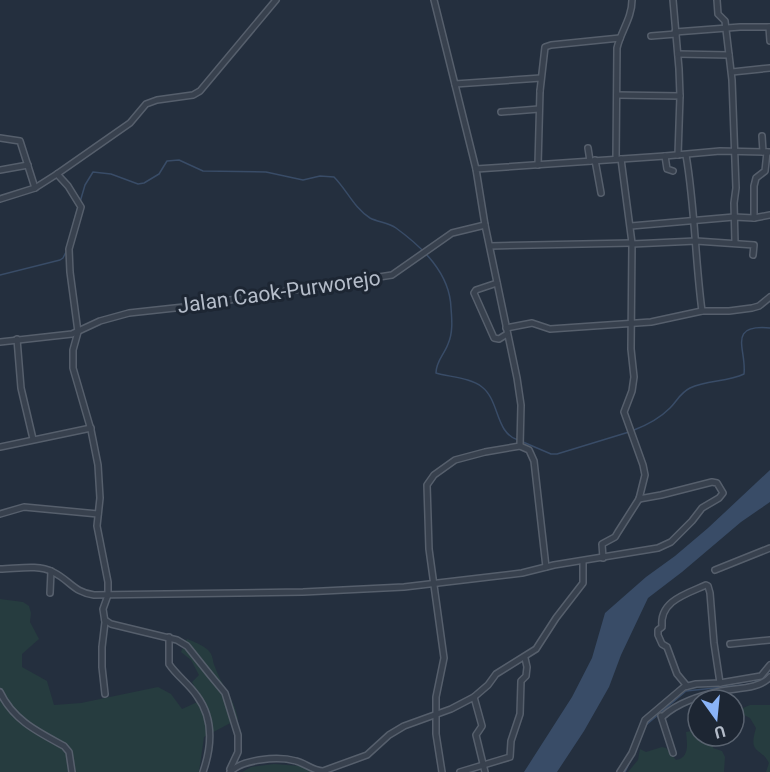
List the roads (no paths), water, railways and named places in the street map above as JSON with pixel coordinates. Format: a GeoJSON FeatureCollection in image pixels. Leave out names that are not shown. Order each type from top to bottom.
{"type":"FeatureCollection","features":[{"type":"Feature","properties":{"kind":"street"},"geometry":{"type":"LineString","coordinates":[[0,199],[35,188],[57,174],[130,123],[146,104],[157,100],[193,95],[200,90],[276,0]]}},
{"type":"Feature","properties":{"kind":"street"},"geometry":{"type":"LineString","coordinates":[[434,0],[476,170],[520,396],[520,441],[533,456],[546,567]]}},
{"type":"Feature","properties":{"kind":"street"},"geometry":{"type":"LineString","coordinates":[[603,558],[602,544],[616,535],[639,499],[644,467],[624,412],[632,391],[634,377],[631,322],[632,244],[619,159],[617,48],[629,20],[632,0]]}},
{"type":"Feature","properties":{"kind":"street"},"geometry":{"type":"LineString","coordinates":[[673,0],[680,96],[678,155]]}},
{"type":"Feature","properties":{"kind":"street"},"geometry":{"type":"LineString","coordinates":[[717,0],[717,13],[724,19],[726,28],[732,72],[736,188],[735,243]]}},
{"type":"Feature","properties":{"kind":"street"},"geometry":{"type":"LineString","coordinates":[[651,36],[726,28],[770,27],[770,41]]}},
{"type":"Feature","properties":{"kind":"street"},"geometry":{"type":"LineString","coordinates":[[538,165],[538,110],[545,47],[620,38]]}},
{"type":"Feature","properties":{"kind":"street"},"geometry":{"type":"LineString","coordinates":[[678,54],[729,55]]}},
{"type":"Feature","properties":{"kind":"street"},"geometry":{"type":"LineString","coordinates":[[732,72],[770,68]]}},
{"type":"Feature","properties":{"kind":"street"},"geometry":{"type":"LineString","coordinates":[[455,84],[541,78]]}},
{"type":"Feature","properties":{"kind":"street"},"geometry":{"type":"LineString","coordinates":[[617,95],[680,96]]}},
{"type":"Feature","properties":{"kind":"street"},"geometry":{"type":"LineString","coordinates":[[501,112],[538,110]]}},
{"type":"Feature","properties":{"kind":"street"},"geometry":{"type":"LineString","coordinates":[[754,218],[756,178],[765,171],[768,165],[762,136]]}},
{"type":"Feature","properties":{"kind":"street"},"geometry":{"type":"LineString","coordinates":[[0,138],[20,141],[35,188]]}},
{"type":"Feature","properties":{"kind":"street"},"geometry":{"type":"LineString","coordinates":[[588,148],[601,194]]}},
{"type":"Feature","properties":{"kind":"street"},"geometry":{"type":"LineString","coordinates":[[476,170],[720,151],[767,152]]}},
{"type":"Feature","properties":{"kind":"street"},"geometry":{"type":"LineString","coordinates":[[686,155],[702,311]]}},
{"type":"Feature","properties":{"kind":"street"},"geometry":{"type":"LineString","coordinates":[[665,156],[666,169],[673,171]]}},
{"type":"Feature","properties":{"kind":"street"},"geometry":{"type":"LineString","coordinates":[[0,171],[28,165]]}},
{"type":"Feature","properties":{"kind":"street"},"geometry":{"type":"LineString","coordinates":[[57,174],[71,191],[78,205],[69,249],[78,332],[73,350],[73,368],[91,428],[98,465],[100,498],[98,535],[108,595],[103,609],[102,667],[105,694]]}},
{"type":"Feature","properties":{"kind":"street"},"geometry":{"type":"LineString","coordinates":[[631,226],[770,215]]}},
{"type":"Feature","properties":{"kind":"street","name":"Jalan Caok-Purworejo"},"geometry":{"type":"LineString","coordinates":[[0,342],[72,334],[100,321],[129,313],[388,277],[397,273],[452,233],[485,225]]}},
{"type":"Feature","properties":{"kind":"street"},"geometry":{"type":"LineString","coordinates":[[490,246],[696,241],[754,245],[753,255]]}},
{"type":"Feature","properties":{"kind":"street"},"geometry":{"type":"LineString","coordinates":[[497,283],[476,290],[474,293],[494,338],[499,339],[506,331],[532,323],[550,329],[669,319],[702,311],[752,308],[759,306],[770,297]]}},
{"type":"Feature","properties":{"kind":"street"},"geometry":{"type":"LineString","coordinates":[[17,339],[21,388],[33,439]]}},
{"type":"Feature","properties":{"kind":"street"},"geometry":{"type":"LineString","coordinates":[[0,447],[91,428]]}},
{"type":"Feature","properties":{"kind":"street"},"geometry":{"type":"LineString","coordinates":[[442,772],[438,748],[436,689],[444,658],[427,530],[426,490],[430,480],[455,460],[520,441]]}},
{"type":"Feature","properties":{"kind":"street"},"geometry":{"type":"LineString","coordinates":[[0,569],[40,568],[51,571],[82,593],[108,595],[303,592],[434,584],[522,573],[650,550],[666,545],[685,529],[702,508],[723,494],[714,482],[639,499]]}},
{"type":"Feature","properties":{"kind":"street"},"geometry":{"type":"LineString","coordinates":[[0,514],[24,507],[98,514]]}},
{"type":"Feature","properties":{"kind":"street"},"geometry":{"type":"LineString","coordinates":[[715,570],[770,548]]}},
{"type":"Feature","properties":{"kind":"street"},"geometry":{"type":"LineString","coordinates":[[229,772],[246,762],[284,760],[299,761],[317,771],[323,771],[362,758],[404,726],[459,706],[488,685],[496,674],[525,658],[536,649],[583,583],[583,562]]}},
{"type":"Feature","properties":{"kind":"street"},"geometry":{"type":"LineString","coordinates":[[50,593],[51,571]]}},
{"type":"Feature","properties":{"kind":"street"},"geometry":{"type":"LineString","coordinates":[[687,686],[677,674],[667,647],[662,644],[658,635],[658,630],[662,627],[663,610],[668,604],[706,585],[710,593],[720,683]]}},
{"type":"Feature","properties":{"kind":"street"},"geometry":{"type":"LineString","coordinates":[[104,623],[187,646],[225,693],[236,725],[238,752],[229,772]]}},
{"type":"Feature","properties":{"kind":"street"},"geometry":{"type":"LineString","coordinates":[[169,640],[169,664],[198,697],[209,723],[210,747],[203,772]]}},
{"type":"Feature","properties":{"kind":"street"},"geometry":{"type":"LineString","coordinates":[[730,644],[770,640]]}},
{"type":"Feature","properties":{"kind":"street"},"geometry":{"type":"LineString","coordinates":[[460,772],[511,756],[511,741],[520,714],[521,681],[526,676],[527,669],[525,658]]}},
{"type":"Feature","properties":{"kind":"street"},"geometry":{"type":"LineString","coordinates":[[660,713],[687,686],[761,676],[770,664]]}},
{"type":"Feature","properties":{"kind":"street"},"geometry":{"type":"LineString","coordinates":[[620,772],[632,753],[642,724],[660,713],[697,698],[753,686],[765,682],[770,677]]}},
{"type":"Feature","properties":{"kind":"street"},"geometry":{"type":"LineString","coordinates":[[0,692],[18,719],[64,746],[69,752],[72,772]]}},
{"type":"Feature","properties":{"kind":"street"},"geometry":{"type":"LineString","coordinates":[[474,697],[482,726],[476,735],[485,772]]}},
{"type":"Feature","properties":{"kind":"street"},"geometry":{"type":"LineString","coordinates":[[660,713],[673,753]]}},
{"type":"Feature","properties":{"kind":"water"},"geometry":{"type":"Polygon","coordinates":[[[770,470],[770,502],[741,522],[648,598],[621,655],[609,687],[557,772],[524,772],[572,697],[592,658],[605,613],[708,528],[770,470]]]}},
{"type":"Feature","properties":{"kind":"waterway"},"geometry":{"type":"LineString","coordinates":[[80,202],[85,185],[93,172],[111,174],[138,184],[159,174],[167,161],[179,160],[203,171],[266,172],[303,180],[320,176],[334,177],[364,214],[396,228],[425,252],[440,272],[449,295],[452,322],[450,340],[439,361],[436,373],[466,380],[482,387],[492,400],[505,431],[518,440]]}},
{"type":"Feature","properties":{"kind":"waterway"},"geometry":{"type":"LineString","coordinates":[[73,225],[78,207]]}},
{"type":"Feature","properties":{"kind":"waterway"},"geometry":{"type":"LineString","coordinates":[[0,275],[60,260],[67,250]]}},
{"type":"Feature","properties":{"kind":"waterway"},"geometry":{"type":"LineString","coordinates":[[634,430],[662,415],[690,388],[744,374],[743,334],[756,328],[770,328]]}},
{"type":"Feature","properties":{"kind":"waterway"},"geometry":{"type":"LineString","coordinates":[[523,442],[551,454],[557,454],[629,432]]}},
{"type":"Feature","properties":{"kind":"waterway"},"geometry":{"type":"LineString","coordinates":[[646,725],[686,691],[752,684],[770,670]]}},
{"type":"Feature","properties":{"kind":"waterway"},"geometry":{"type":"LineString","coordinates":[[625,772],[632,757]]}}]}
